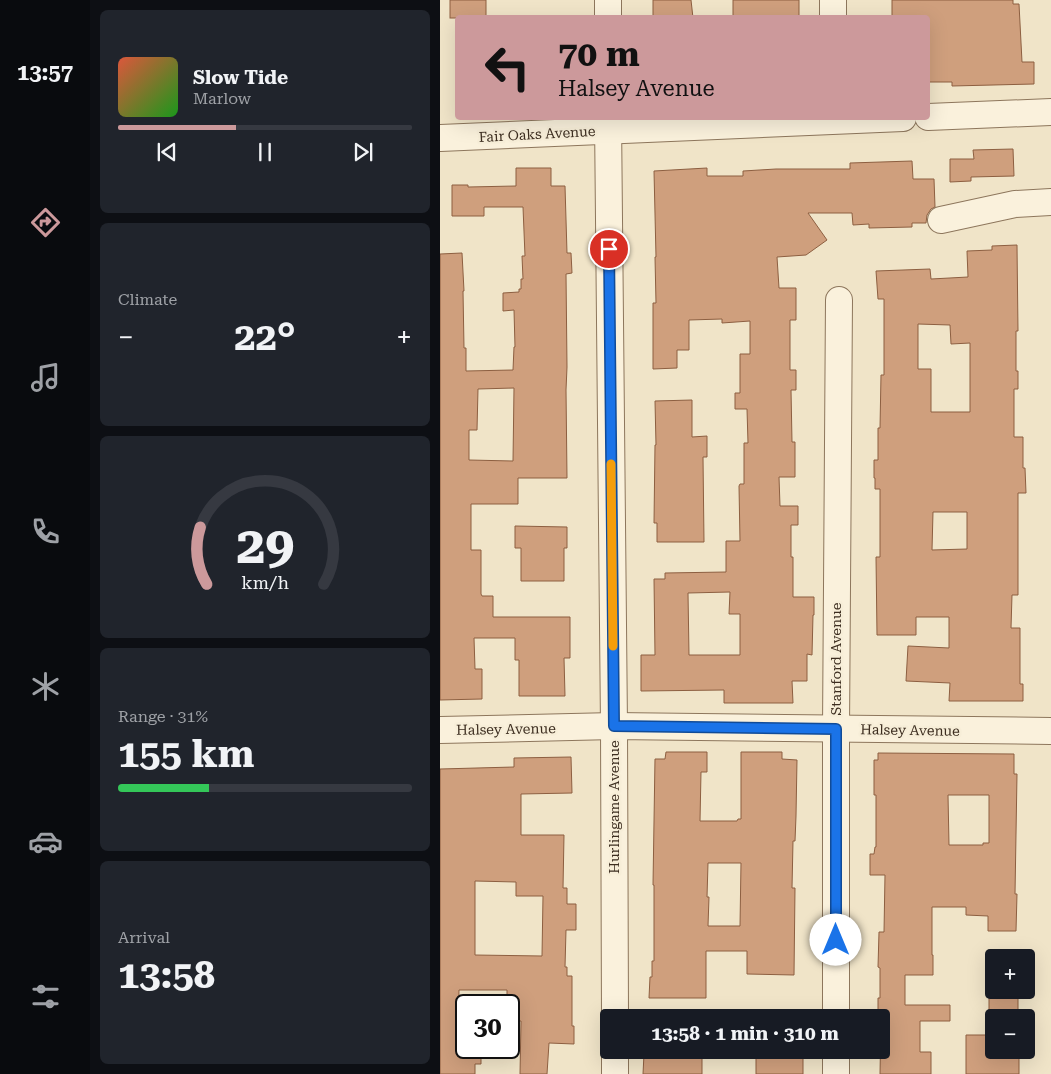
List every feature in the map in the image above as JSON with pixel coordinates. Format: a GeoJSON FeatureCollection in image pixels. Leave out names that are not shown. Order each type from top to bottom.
{"type":"FeatureCollection","features":[{"type":"Feature","properties":{"kind":"street"},"geometry":{"type":"LineString","coordinates":[[608,0],[608,15]]}},
{"type":"Feature","properties":{"kind":"street"},"geometry":{"type":"LineString","coordinates":[[833,0],[833,15]]}},
{"type":"Feature","properties":{"kind":"street"},"geometry":{"type":"LineString","coordinates":[[930,117],[1051,112]]}},
{"type":"Feature","properties":{"kind":"street","name":"Fair Oaks Avenue"},"geometry":{"type":"LineString","coordinates":[[440,138],[608,124],[788,120]]}},
{"type":"Feature","properties":{"kind":"street","name":"Hurlingame Avenue"},"geometry":{"type":"LineString","coordinates":[[608,124],[615,1009]]}},
{"type":"Feature","properties":{"kind":"street"},"geometry":{"type":"LineString","coordinates":[[941,220],[1015,204],[1051,202]]}},
{"type":"Feature","properties":{"kind":"street","name":"Stanford Avenue"},"geometry":{"type":"LineString","coordinates":[[836,1009],[839,300]]}},
{"type":"Feature","properties":{"kind":"street","name":"Halsey Avenue"},"geometry":{"type":"LineString","coordinates":[[440,730],[614,726],[1051,731]]}},
{"type":"Feature","properties":{"kind":"street"},"geometry":{"type":"LineString","coordinates":[[615,1059],[615,1074]]}},
{"type":"Feature","properties":{"kind":"street"},"geometry":{"type":"LineString","coordinates":[[836,1059],[836,1074]]}},
{"type":"Feature","properties":{"kind":"building"},"geometry":{"type":"Polygon","coordinates":[[[450,0],[486,0],[486,15],[455,15],[455,18],[450,18],[450,0]]]}},
{"type":"Feature","properties":{"kind":"building"},"geometry":{"type":"Polygon","coordinates":[[[653,0],[691,0],[693,15],[653,15],[653,0]]]}},
{"type":"Feature","properties":{"kind":"building"},"geometry":{"type":"Polygon","coordinates":[[[733,0],[799,0],[799,15],[733,15],[733,0]]]}},
{"type":"Feature","properties":{"kind":"building"},"geometry":{"type":"Polygon","coordinates":[[[892,0],[1013,0],[1013,4],[1019,4],[1022,62],[1034,62],[1034,84],[952,86],[952,82],[930,82],[930,15],[892,15],[892,0]]]}},
{"type":"Feature","properties":{"kind":"building"},"geometry":{"type":"Polygon","coordinates":[[[1013,149],[1014,176],[971,177],[971,181],[950,182],[950,159],[974,159],[973,150],[1013,149]]]}},
{"type":"Feature","properties":{"kind":"building"},"geometry":{"type":"Polygon","coordinates":[[[912,161],[913,179],[934,179],[935,207],[927,215],[926,223],[912,223],[912,227],[869,228],[869,224],[853,225],[852,213],[808,213],[827,240],[806,255],[777,257],[779,288],[796,288],[796,320],[790,320],[790,370],[796,370],[796,390],[791,390],[792,442],[795,442],[795,477],[779,477],[780,506],[798,506],[798,525],[791,525],[793,597],[814,597],[812,655],[807,654],[807,681],[792,681],[793,703],[724,703],[724,690],[641,691],[641,655],[655,655],[654,579],[665,579],[665,573],[726,572],[726,541],[740,541],[739,486],[744,484],[744,443],[748,443],[747,409],[735,409],[735,393],[740,393],[740,354],[750,354],[750,321],[722,323],[722,319],[689,320],[689,350],[677,350],[677,368],[653,369],[653,303],[656,303],[654,171],[707,168],[707,176],[743,176],[743,171],[850,169],[850,163],[912,161]],[[730,592],[688,593],[689,655],[740,655],[740,614],[729,614],[730,592]]]}},
{"type":"Feature","properties":{"kind":"building"},"geometry":{"type":"Polygon","coordinates":[[[516,168],[551,168],[551,186],[565,186],[567,253],[571,253],[572,273],[566,274],[567,478],[518,478],[518,504],[471,504],[471,550],[481,550],[481,594],[482,596],[493,596],[493,617],[570,617],[570,658],[564,658],[565,696],[519,696],[519,660],[515,660],[515,638],[474,638],[475,669],[482,669],[482,699],[440,700],[440,254],[462,253],[466,371],[513,370],[515,347],[514,310],[503,311],[503,293],[519,292],[519,289],[521,289],[521,279],[523,279],[522,256],[525,256],[523,207],[484,207],[484,216],[452,216],[452,185],[468,185],[468,187],[516,186],[516,168]],[[514,388],[478,389],[477,430],[469,430],[469,460],[513,461],[514,388]]]}},
{"type":"Feature","properties":{"kind":"building"},"geometry":{"type":"Polygon","coordinates":[[[1017,245],[1018,331],[1016,331],[1016,371],[1018,371],[1018,389],[1014,389],[1014,437],[1023,437],[1023,468],[1025,468],[1026,493],[1018,493],[1018,595],[1012,595],[1011,628],[1020,628],[1020,684],[1023,684],[1023,701],[949,701],[950,683],[906,681],[908,646],[949,648],[949,617],[916,617],[916,635],[877,635],[876,557],[880,557],[880,489],[875,489],[874,460],[878,460],[881,375],[884,375],[884,299],[878,299],[876,271],[930,269],[931,279],[968,277],[967,251],[992,250],[992,246],[1017,245]],[[918,324],[918,369],[931,369],[931,412],[970,412],[970,343],[951,344],[950,325],[918,324]],[[933,512],[932,550],[967,549],[967,512],[933,512]]]}},
{"type":"Feature","properties":{"kind":"building"},"geometry":{"type":"Polygon","coordinates":[[[692,400],[692,437],[707,436],[707,457],[703,457],[704,542],[657,542],[657,523],[654,523],[655,401],[692,400]]]}},
{"type":"Feature","properties":{"kind":"building"},"geometry":{"type":"Polygon","coordinates":[[[515,526],[567,527],[567,548],[564,548],[564,581],[521,581],[521,548],[515,548],[515,526]]]}},
{"type":"Feature","properties":{"kind":"building"},"geometry":{"type":"Polygon","coordinates":[[[666,752],[707,752],[707,772],[701,772],[700,821],[737,821],[741,819],[741,752],[782,752],[782,759],[797,760],[792,888],[795,888],[794,975],[747,974],[747,951],[706,951],[706,998],[649,998],[652,961],[654,961],[655,759],[665,759],[666,752]],[[708,863],[708,926],[740,926],[741,863],[708,863]]]}},
{"type":"Feature","properties":{"kind":"building"},"geometry":{"type":"Polygon","coordinates":[[[878,753],[1014,754],[1014,774],[1017,774],[1016,931],[988,931],[988,916],[966,915],[966,907],[932,907],[933,975],[905,975],[905,1005],[950,1005],[950,1021],[920,1021],[920,1052],[931,1052],[931,1074],[880,1074],[880,1059],[890,1059],[890,1009],[878,1009],[878,998],[880,998],[880,968],[878,967],[879,932],[884,932],[885,875],[870,875],[870,854],[874,854],[876,847],[874,760],[878,760],[878,753]],[[948,795],[949,845],[983,845],[983,843],[989,843],[989,795],[948,795]]]}},
{"type":"Feature","properties":{"kind":"building"},"geometry":{"type":"Polygon","coordinates":[[[571,757],[572,793],[521,794],[521,835],[564,835],[563,888],[567,888],[567,904],[576,904],[576,930],[566,930],[565,967],[567,967],[567,976],[572,976],[574,1044],[549,1043],[547,1074],[520,1074],[520,994],[507,994],[507,990],[459,990],[459,994],[455,994],[455,1059],[481,1059],[481,1064],[475,1064],[475,1074],[440,1074],[440,769],[514,767],[514,758],[571,757]],[[475,881],[475,955],[542,956],[543,896],[516,896],[516,882],[475,881]]]}},
{"type":"Feature","properties":{"kind":"building"},"geometry":{"type":"Polygon","coordinates":[[[989,999],[1018,999],[1018,1009],[989,1009],[989,999]]]}},
{"type":"Feature","properties":{"kind":"building"},"geometry":{"type":"Polygon","coordinates":[[[966,1035],[985,1035],[985,1059],[1019,1059],[1019,1074],[966,1074],[966,1035]]]}},
{"type":"Feature","properties":{"kind":"building"},"geometry":{"type":"Polygon","coordinates":[[[644,1059],[702,1059],[702,1074],[643,1074],[644,1059]]]}},
{"type":"Feature","properties":{"kind":"building"},"geometry":{"type":"Polygon","coordinates":[[[756,1059],[803,1059],[803,1074],[756,1074],[756,1059]]]}},
{"type":"Feature","properties":{"kind":"slow traffic"},"geometry":{"type":"LineString","coordinates":[[611,464],[613,646]]}},
{"type":"Feature","properties":{"kind":"route"},"geometry":{"type":"LineString","coordinates":[[609,249],[614,726],[836,729],[836,940]]}}]}
